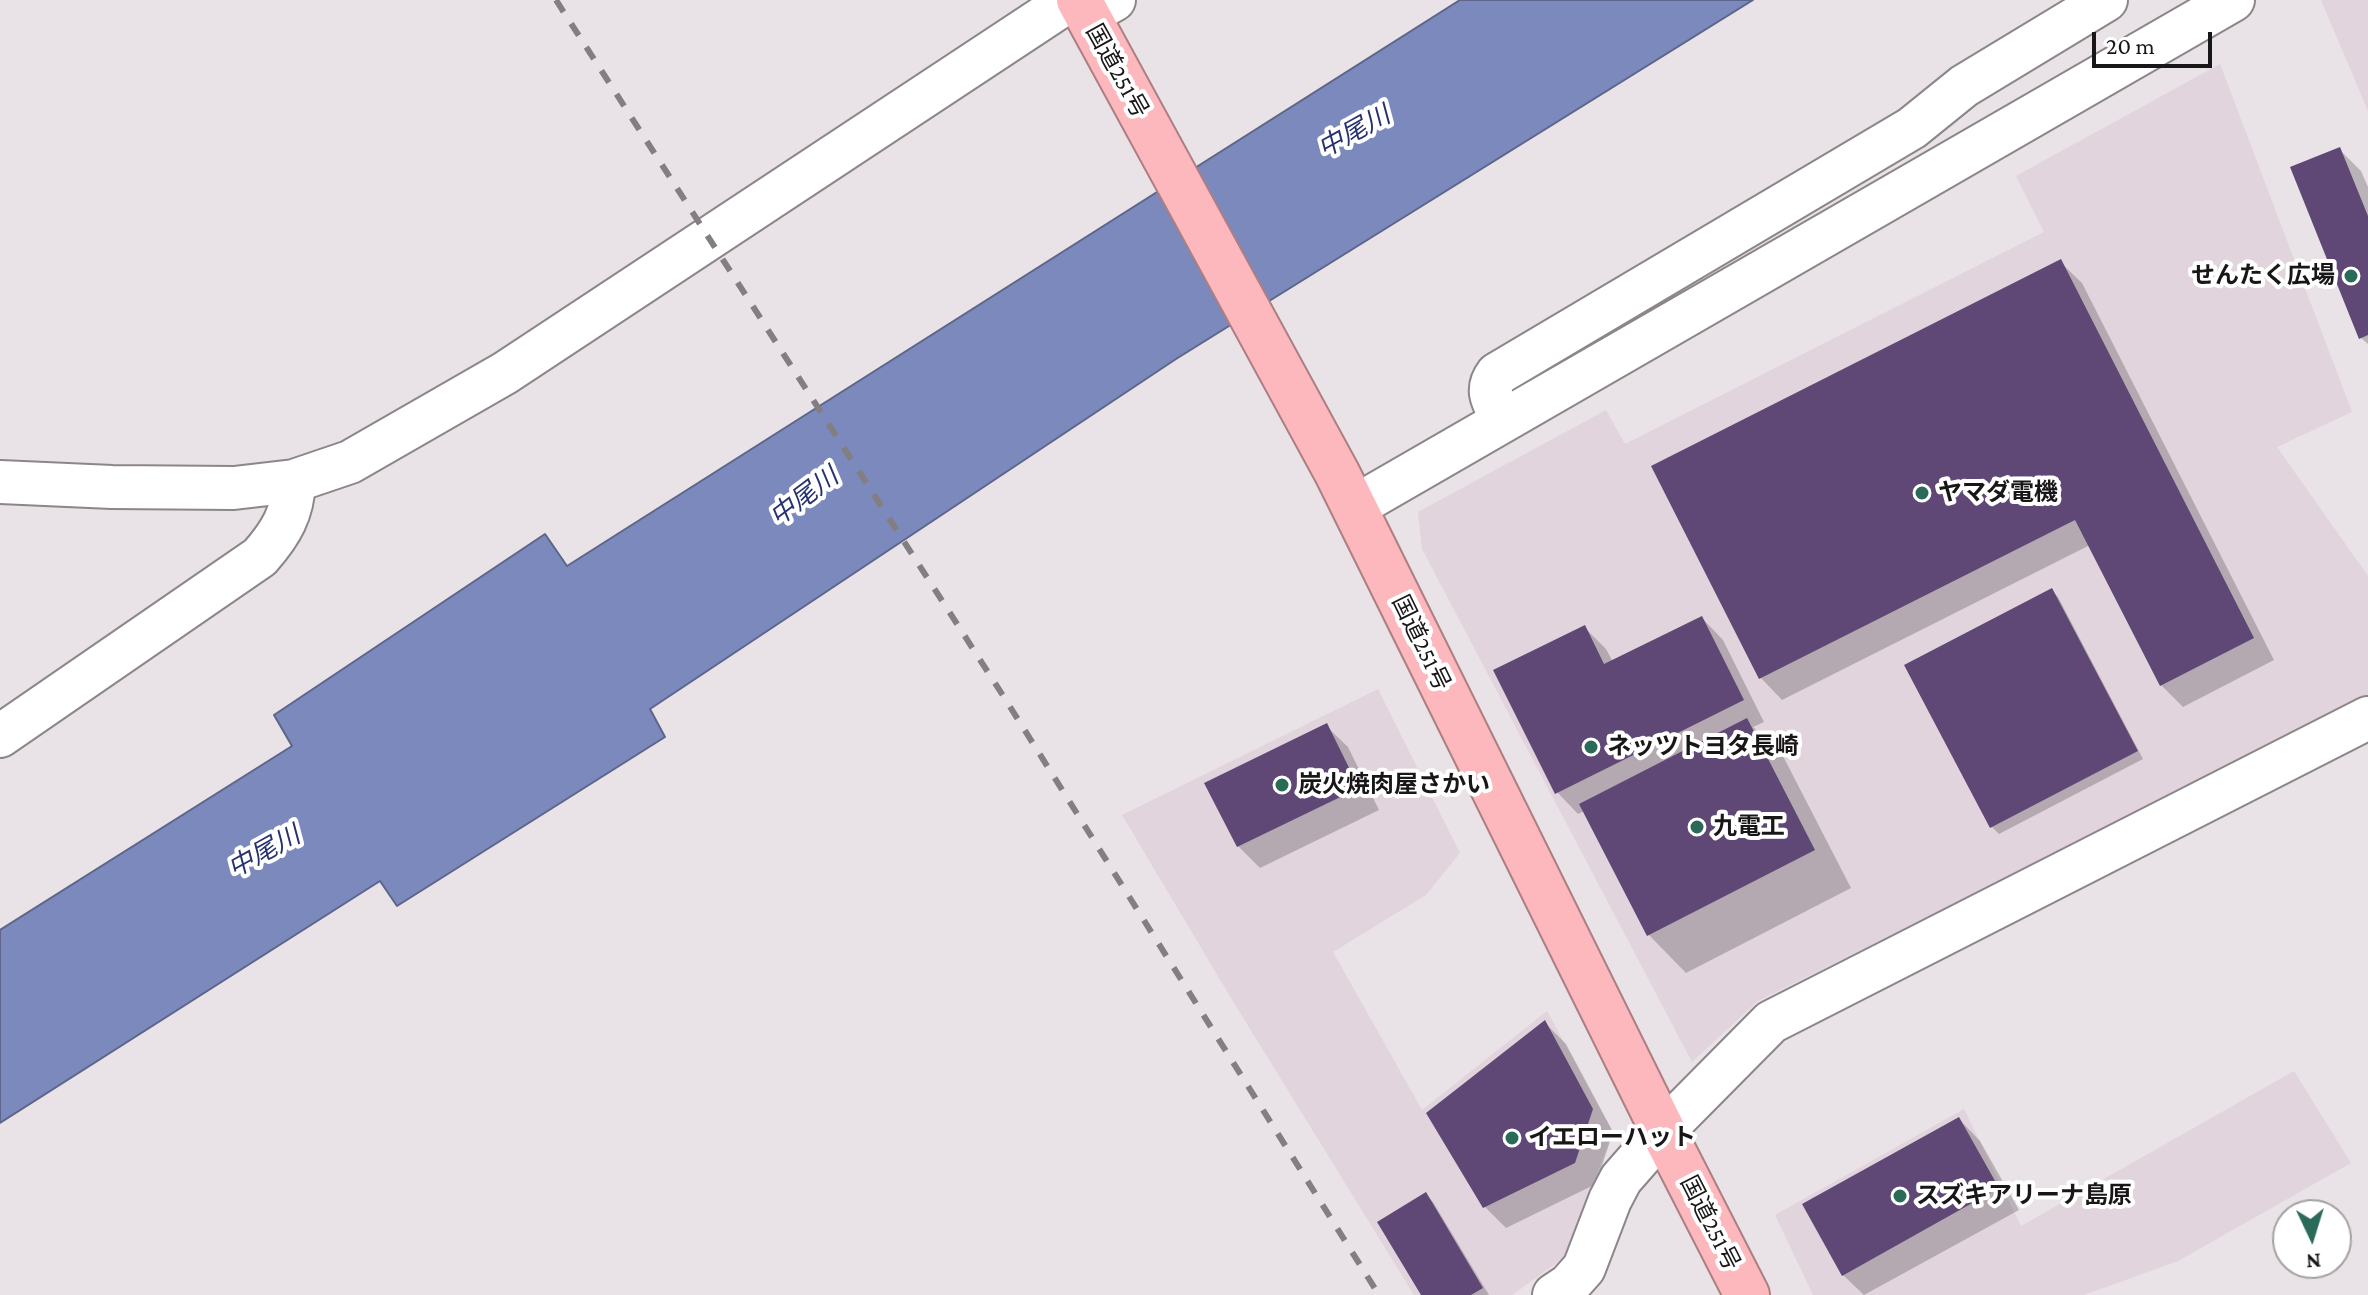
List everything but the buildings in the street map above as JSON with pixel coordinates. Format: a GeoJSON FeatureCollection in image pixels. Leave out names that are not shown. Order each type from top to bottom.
{"type":"FeatureCollection","features":[{"type":"Feature","properties":{"kind":"highway","name":"国道251号"},"geometry":{"type":"LineString","coordinates":[[1089,9],[1345,490],[1747,1295]]}},
{"type":"Feature","properties":{"kind":"street"},"geometry":{"type":"LineString","coordinates":[[1503,421],[1489,392],[1490,383],[1497,374],[1912,128],[1964,86],[2106,0]]}},
{"type":"Feature","properties":{"kind":"street"},"geometry":{"type":"LineString","coordinates":[[1345,490],[1503,421],[2233,0]]}},
{"type":"Feature","properties":{"kind":"street"},"geometry":{"type":"LineString","coordinates":[[0,482],[234,488],[294,481],[350,462],[505,373],[1089,9]]}},
{"type":"Feature","properties":{"kind":"street"},"geometry":{"type":"LineString","coordinates":[[0,736],[260,557],[279,535],[288,517],[294,499],[294,481]]}},
{"type":"Feature","properties":{"kind":"street"},"geometry":{"type":"LineString","coordinates":[[1554,1295],[1569,1285],[1584,1268],[1621,1179],[1663,1131],[1771,1022],[2368,718]]}},
{"type":"Feature","properties":{"kind":"shaded area"},"geometry":{"type":"Polygon","coordinates":[[[2321,0],[2368,0],[2368,111],[2321,0]]]}},
{"type":"Feature","properties":{"kind":"shaded area"},"geometry":{"type":"Polygon","coordinates":[[[2220,64],[2352,412],[2277,447],[2368,576],[2368,698],[1758,1001],[1692,1062],[1422,549],[1418,512],[1606,410],[1625,444],[2044,232],[2016,176],[2220,64]]]}},
{"type":"Feature","properties":{"kind":"shaded area"},"geometry":{"type":"Polygon","coordinates":[[[1378,689],[1460,853],[1426,895],[1333,952],[1422,1110],[1547,1011],[1613,1132],[1565,1257],[1512,1295],[1414,1295],[1122,815],[1378,689]]]}},
{"type":"Feature","properties":{"kind":"shaded area"},"geometry":{"type":"Polygon","coordinates":[[[2294,1071],[2351,1163],[2287,1199],[2272,1199],[2272,1208],[2178,1261],[2084,1295],[1813,1295],[1775,1215],[1964,1109],[2021,1226],[2294,1071]]]}},
{"type":"Feature","properties":{"kind":"water","name":"中尾川"},"geometry":{"type":"Polygon","coordinates":[[[1460,0],[1753,0],[1176,359],[650,709],[665,737],[397,906],[380,881],[0,1123],[0,930],[292,746],[274,715],[545,534],[567,566],[1460,0]]]}},
{"type":"Feature","properties":{"kind":"railway"},"geometry":{"type":"LineString","coordinates":[[556,0],[1002,694],[1379,1295]]}},
{"type":"Feature","properties":{"kind":"place","name":"せんたく広場"},"geometry":{"type":"Point","coordinates":[2351,276]}},
{"type":"Feature","properties":{"kind":"place","name":"ヤマダ電機"},"geometry":{"type":"Point","coordinates":[1922,493]}},
{"type":"Feature","properties":{"kind":"place","name":"ネッツトヨタ長崎"},"geometry":{"type":"Point","coordinates":[1591,747]}},
{"type":"Feature","properties":{"kind":"place","name":"炭火焼肉屋さかい"},"geometry":{"type":"Point","coordinates":[1282,785]}},
{"type":"Feature","properties":{"kind":"place","name":"九電工"},"geometry":{"type":"Point","coordinates":[1697,827]}},
{"type":"Feature","properties":{"kind":"place","name":"イエローハット"},"geometry":{"type":"Point","coordinates":[1512,1138]}},
{"type":"Feature","properties":{"kind":"place","name":"スズキアリーナ島原"},"geometry":{"type":"Point","coordinates":[1900,1196]}}]}
